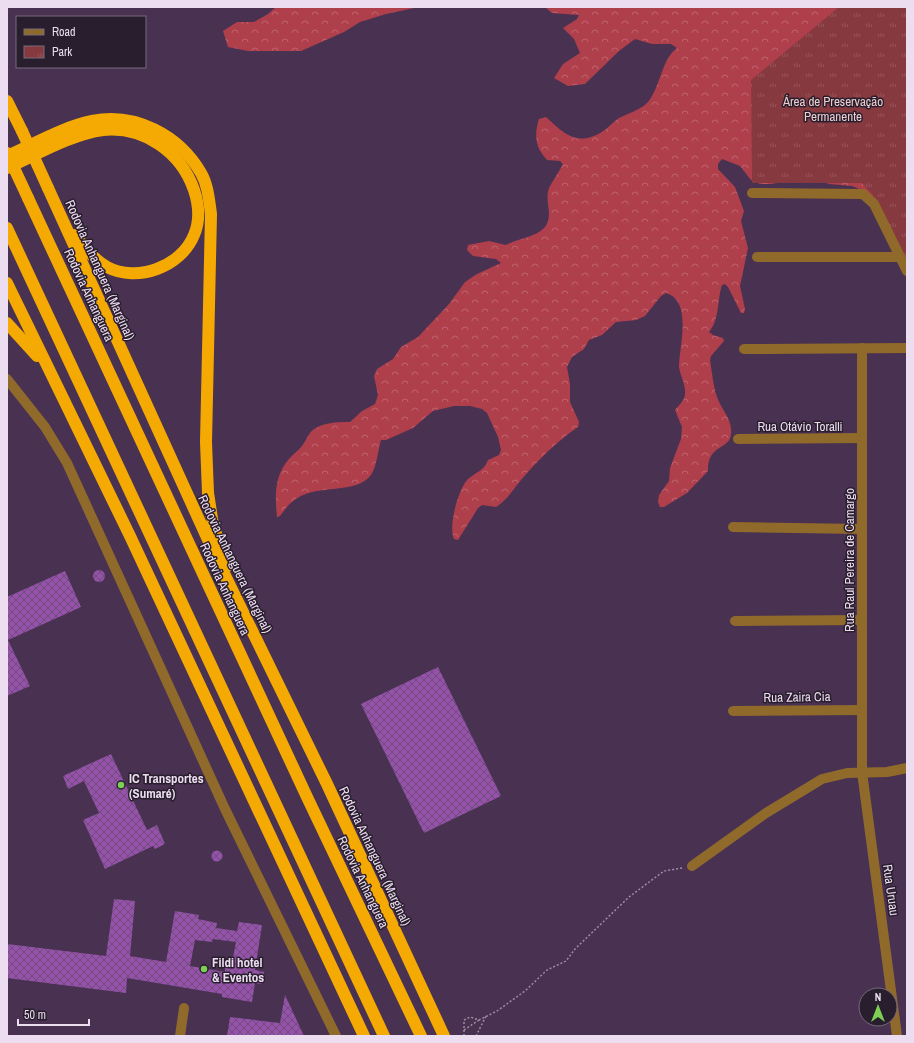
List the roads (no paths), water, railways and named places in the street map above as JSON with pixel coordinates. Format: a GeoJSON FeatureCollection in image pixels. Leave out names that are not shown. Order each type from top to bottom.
{"type":"FeatureCollection","features":[{"type":"Feature","properties":{"kind":"highway","name":"Rodovia Anhanguera (Marginal)"},"geometry":{"type":"LineString","coordinates":[[7,101],[48,188],[145,404],[327,784],[444,1036]]}},
{"type":"Feature","properties":{"kind":"highway"},"geometry":{"type":"LineString","coordinates":[[7,155],[69,129],[90,122],[114,118],[134,121],[166,136],[189,157],[201,174],[208,194],[211,214],[206,442],[208,493],[213,525],[225,560],[266,659]]}},
{"type":"Feature","properties":{"kind":"highway"},"geometry":{"type":"LineString","coordinates":[[7,168],[73,138],[91,133],[120,130],[136,134],[162,145],[183,166],[188,174],[196,196],[198,217],[194,235],[178,256],[163,266],[148,272],[134,274],[113,270],[93,258],[58,211]]}},
{"type":"Feature","properties":{"kind":"highway","name":"Rodovia Anhanguera"},"geometry":{"type":"LineString","coordinates":[[7,155],[307,797],[421,1036]]}},
{"type":"Feature","properties":{"kind":"highway"},"geometry":{"type":"LineString","coordinates":[[7,228],[384,1036]]}},
{"type":"Feature","properties":{"kind":"highway"},"geometry":{"type":"LineString","coordinates":[[7,283],[86,449]]}},
{"type":"Feature","properties":{"kind":"highway"},"geometry":{"type":"LineString","coordinates":[[7,323],[31,347],[39,358],[130,536],[364,1036]]}},
{"type":"Feature","properties":{"kind":"street"},"geometry":{"type":"LineString","coordinates":[[752,193],[863,194],[874,204],[907,271]]}},
{"type":"Feature","properties":{"kind":"street"},"geometry":{"type":"LineString","coordinates":[[757,257],[900,257]]}},
{"type":"Feature","properties":{"kind":"street","name":"Rua Raul Pereira de Camargo"},"geometry":{"type":"LineString","coordinates":[[862,348],[862,772]]}},
{"type":"Feature","properties":{"kind":"street"},"geometry":{"type":"LineString","coordinates":[[744,349],[907,348]]}},
{"type":"Feature","properties":{"kind":"street"},"geometry":{"type":"LineString","coordinates":[[7,379],[45,427],[67,463],[225,809],[336,1036]]}},
{"type":"Feature","properties":{"kind":"street","name":"Rua Otávio Toralli"},"geometry":{"type":"LineString","coordinates":[[738,439],[862,438]]}},
{"type":"Feature","properties":{"kind":"street"},"geometry":{"type":"LineString","coordinates":[[733,527],[862,529]]}},
{"type":"Feature","properties":{"kind":"street"},"geometry":{"type":"LineString","coordinates":[[734,621],[862,620]]}},
{"type":"Feature","properties":{"kind":"street","name":"Rua Zaira Cia"},"geometry":{"type":"LineString","coordinates":[[733,711],[862,710]]}},
{"type":"Feature","properties":{"kind":"street"},"geometry":{"type":"LineString","coordinates":[[692,866],[766,813],[811,784],[834,776],[862,772],[887,772],[907,768]]}},
{"type":"Feature","properties":{"kind":"street","name":"Rua Uruau"},"geometry":{"type":"LineString","coordinates":[[862,772],[897,1036]]}},
{"type":"Feature","properties":{"kind":"street"},"geometry":{"type":"LineString","coordinates":[[180,1036],[184,1008]]}},
{"type":"Feature","properties":{"kind":"place","name":"IC Transportes (Sumaré)"},"geometry":{"type":"Point","coordinates":[121,785]}},
{"type":"Feature","properties":{"kind":"place","name":"Fildi hotel & Eventos"},"geometry":{"type":"Point","coordinates":[204,969]}},
{"type":"Feature","properties":{"kind":"park label","name":"Área de Preservação Permanente"},"geometry":{"type":"Point","coordinates":[833,108]}}]}
